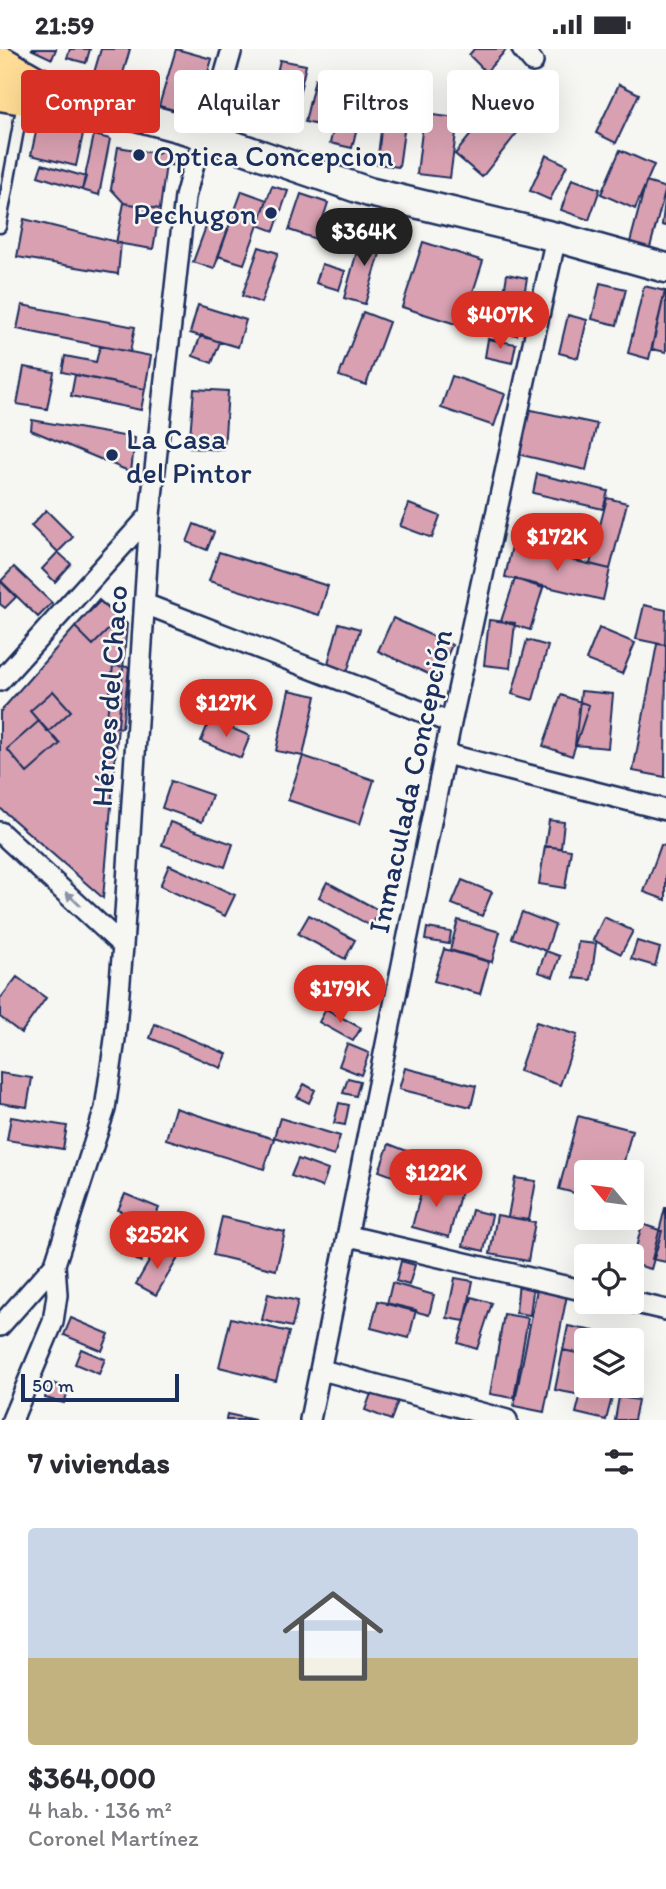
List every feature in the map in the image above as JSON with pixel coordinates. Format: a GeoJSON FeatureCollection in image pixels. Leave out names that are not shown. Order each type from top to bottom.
{"type":"FeatureCollection","features":[{"type":"Feature","properties":{"kind":"main road"},"geometry":{"type":"LineString","coordinates":[[0,62],[21,74]]}},
{"type":"Feature","properties":{"kind":"main road"},"geometry":{"type":"LineString","coordinates":[[160,122],[369,192],[556,237],[666,268]]}},
{"type":"Feature","properties":{"kind":"street","name":"Héroes del Chaco"},"geometry":{"type":"LineString","coordinates":[[0,1327],[55,1264],[105,1109],[115,1039],[123,946],[150,515],[185,197],[194,164],[207,138],[232,49]]}},
{"type":"Feature","properties":{"kind":"street","name":"Inmaculada Concepción"},"geometry":{"type":"LineString","coordinates":[[310,1420],[451,723],[556,237]]}},
{"type":"Feature","properties":{"kind":"street"},"geometry":{"type":"LineString","coordinates":[[0,681],[150,515]]}},
{"type":"Feature","properties":{"kind":"street"},"geometry":{"type":"LineString","coordinates":[[145,604],[451,723]]}},
{"type":"Feature","properties":{"kind":"street"},"geometry":{"type":"LineString","coordinates":[[446,754],[666,810]]}},
{"type":"Feature","properties":{"kind":"street"},"geometry":{"type":"LineString","coordinates":[[0,832],[123,946]]}},
{"type":"Feature","properties":{"kind":"street"},"geometry":{"type":"LineString","coordinates":[[349,1236],[574,1288]]}},
{"type":"Feature","properties":{"kind":"street"},"geometry":{"type":"LineString","coordinates":[[12,1420],[53,1322],[57,1295],[55,1264]]}},
{"type":"Feature","properties":{"kind":"street"},"geometry":{"type":"LineString","coordinates":[[644,1305],[666,1310]]}},
{"type":"Feature","properties":{"kind":"street"},"geometry":{"type":"LineString","coordinates":[[321,1370],[506,1420]]}},
{"type":"Feature","properties":{"kind":"lane"},"geometry":{"type":"LineString","coordinates":[[0,226],[12,96]]}},
{"type":"Feature","properties":{"kind":"building"},"geometry":{"type":"Polygon","coordinates":[[[31,49],[56,49],[52,59],[31,49]]]}},
{"type":"Feature","properties":{"kind":"building"},"geometry":{"type":"Polygon","coordinates":[[[70,49],[90,49],[86,63],[67,58],[70,49]]]}},
{"type":"Feature","properties":{"kind":"building"},"geometry":{"type":"Polygon","coordinates":[[[101,49],[130,49],[124,70],[95,70],[101,49]]]}},
{"type":"Feature","properties":{"kind":"building"},"geometry":{"type":"Polygon","coordinates":[[[176,49],[212,59],[209,70],[174,70],[174,110],[160,106],[176,49]]]}},
{"type":"Feature","properties":{"kind":"building"},"geometry":{"type":"Polygon","coordinates":[[[474,49],[507,49],[488,70],[484,70],[469,55],[474,49]]]}},
{"type":"Feature","properties":{"kind":"building"},"geometry":{"type":"Polygon","coordinates":[[[280,60],[306,65],[304,74],[304,70],[278,70],[280,60]]]}},
{"type":"Feature","properties":{"kind":"building"},"geometry":{"type":"Polygon","coordinates":[[[315,79],[318,80],[318,125],[305,122],[315,79]]]}},
{"type":"Feature","properties":{"kind":"building"},"geometry":{"type":"Polygon","coordinates":[[[619,84],[639,94],[616,143],[596,133],[619,84]]]}},
{"type":"Feature","properties":{"kind":"building"},"geometry":{"type":"Polygon","coordinates":[[[433,115],[447,117],[447,133],[456,133],[450,178],[417,174],[422,133],[433,133],[433,115]]]}},
{"type":"Feature","properties":{"kind":"building"},"geometry":{"type":"Polygon","coordinates":[[[36,133],[83,134],[76,166],[31,155],[36,133]]]}},
{"type":"Feature","properties":{"kind":"building"},"geometry":{"type":"Polygon","coordinates":[[[332,133],[356,133],[352,148],[330,143],[332,133]]]}},
{"type":"Feature","properties":{"kind":"building"},"geometry":{"type":"Polygon","coordinates":[[[381,133],[404,133],[399,167],[377,164],[381,133]]]}},
{"type":"Feature","properties":{"kind":"building"},"geometry":{"type":"Polygon","coordinates":[[[472,133],[517,133],[482,177],[455,154],[472,133]]]}},
{"type":"Feature","properties":{"kind":"building"},"geometry":{"type":"Polygon","coordinates":[[[94,135],[110,139],[99,195],[82,190],[94,135]]]}},
{"type":"Feature","properties":{"kind":"building"},"geometry":{"type":"Polygon","coordinates":[[[165,145],[176,158],[175,166],[166,164],[160,209],[124,203],[111,189],[118,147],[158,154],[165,145]]]}},
{"type":"Feature","properties":{"kind":"building"},"geometry":{"type":"Polygon","coordinates":[[[620,150],[654,165],[635,209],[601,194],[620,150]]]}},
{"type":"Feature","properties":{"kind":"building"},"geometry":{"type":"Polygon","coordinates":[[[546,155],[567,165],[550,200],[530,191],[546,155]]]}},
{"type":"Feature","properties":{"kind":"building"},"geometry":{"type":"Polygon","coordinates":[[[42,164],[86,177],[82,190],[38,176],[42,164]]]}},
{"type":"Feature","properties":{"kind":"building"},"geometry":{"type":"Polygon","coordinates":[[[572,179],[600,189],[589,220],[561,210],[572,179]]]}},
{"type":"Feature","properties":{"kind":"building"},"geometry":{"type":"Polygon","coordinates":[[[646,182],[666,188],[649,251],[629,246],[646,182]]]}},
{"type":"Feature","properties":{"kind":"building","name":"Pechugon"},"geometry":{"type":"Polygon","coordinates":[[[272,186],[288,191],[274,231],[258,225],[272,186]]]}},
{"type":"Feature","properties":{"kind":"building"},"geometry":{"type":"Polygon","coordinates":[[[242,191],[267,200],[244,264],[218,256],[242,191]]]}},
{"type":"Feature","properties":{"kind":"building"},"geometry":{"type":"Polygon","coordinates":[[[666,192],[666,226],[662,225],[666,192]]]}},
{"type":"Feature","properties":{"kind":"building"},"geometry":{"type":"Polygon","coordinates":[[[301,194],[328,203],[316,239],[289,230],[301,194]]]}},
{"type":"Feature","properties":{"kind":"building"},"geometry":{"type":"Polygon","coordinates":[[[124,203],[160,209],[153,249],[116,243],[124,203]]]}},
{"type":"Feature","properties":{"kind":"building"},"geometry":{"type":"Polygon","coordinates":[[[24,219],[121,243],[118,274],[17,257],[24,219]]]}},
{"type":"Feature","properties":{"kind":"building"},"geometry":{"type":"Polygon","coordinates":[[[207,224],[228,230],[214,269],[193,262],[207,224]]]}},
{"type":"Feature","properties":{"kind":"building"},"geometry":{"type":"Polygon","coordinates":[[[362,233],[384,240],[365,304],[344,298],[362,233]]]}},
{"type":"Feature","properties":{"kind":"building"},"geometry":{"type":"Polygon","coordinates":[[[423,242],[483,261],[462,326],[402,307],[423,242]]]}},
{"type":"Feature","properties":{"kind":"building"},"geometry":{"type":"Polygon","coordinates":[[[259,247],[278,253],[261,303],[242,296],[259,247]]]}},
{"type":"Feature","properties":{"kind":"building"},"geometry":{"type":"Polygon","coordinates":[[[322,264],[345,271],[339,290],[316,283],[322,264]]]}},
{"type":"Feature","properties":{"kind":"building"},"geometry":{"type":"Polygon","coordinates":[[[507,274],[527,278],[517,335],[498,332],[507,274]]]}},
{"type":"Feature","properties":{"kind":"building"},"geometry":{"type":"Polygon","coordinates":[[[600,283],[626,289],[617,325],[592,319],[600,283]]]}},
{"type":"Feature","properties":{"kind":"building"},"geometry":{"type":"Polygon","coordinates":[[[644,286],[665,291],[649,359],[628,353],[644,286]]]}},
{"type":"Feature","properties":{"kind":"building"},"geometry":{"type":"Polygon","coordinates":[[[666,291],[666,352],[652,349],[666,291]]]}},
{"type":"Feature","properties":{"kind":"building"},"geometry":{"type":"Polygon","coordinates":[[[22,305],[135,327],[130,352],[17,329],[22,305]]]}},
{"type":"Feature","properties":{"kind":"building"},"geometry":{"type":"Polygon","coordinates":[[[198,305],[246,320],[238,347],[190,333],[198,305]]]}},
{"type":"Feature","properties":{"kind":"building"},"geometry":{"type":"Polygon","coordinates":[[[363,312],[389,322],[366,385],[339,376],[363,312]]]}},
{"type":"Feature","properties":{"kind":"building"},"geometry":{"type":"Polygon","coordinates":[[[568,315],[587,320],[578,358],[559,353],[568,315]]]}},
{"type":"Feature","properties":{"kind":"building"},"geometry":{"type":"Polygon","coordinates":[[[201,335],[220,342],[212,363],[193,356],[201,335]]]}},
{"type":"Feature","properties":{"kind":"building"},"geometry":{"type":"Polygon","coordinates":[[[488,339],[516,344],[512,363],[485,357],[488,339]]]}},
{"type":"Feature","properties":{"kind":"building"},"geometry":{"type":"Polygon","coordinates":[[[100,346],[151,356],[145,389],[62,372],[65,356],[96,362],[100,346]]]}},
{"type":"Feature","properties":{"kind":"building"},"geometry":{"type":"Polygon","coordinates":[[[24,367],[54,372],[47,409],[17,404],[24,367]]]}},
{"type":"Feature","properties":{"kind":"building"},"geometry":{"type":"Polygon","coordinates":[[[75,375],[145,389],[141,410],[71,396],[75,375]]]}},
{"type":"Feature","properties":{"kind":"building"},"geometry":{"type":"Polygon","coordinates":[[[452,376],[505,394],[494,426],[441,408],[452,376]]]}},
{"type":"Feature","properties":{"kind":"building"},"geometry":{"type":"Polygon","coordinates":[[[194,389],[228,391],[224,450],[189,448],[194,389]]]}},
{"type":"Feature","properties":{"kind":"building"},"geometry":{"type":"Polygon","coordinates":[[[527,409],[597,424],[586,470],[517,454],[527,409]]]}},
{"type":"Feature","properties":{"kind":"building","name":"La Casa del Pintor"},"geometry":{"type":"Polygon","coordinates":[[[32,420],[135,438],[131,472],[31,430],[32,420]]]}},
{"type":"Feature","properties":{"kind":"building"},"geometry":{"type":"Polygon","coordinates":[[[537,474],[608,491],[603,509],[533,493],[537,474]]]}},
{"type":"Feature","properties":{"kind":"building"},"geometry":{"type":"Polygon","coordinates":[[[607,498],[627,503],[610,569],[590,564],[607,498]]]}},
{"type":"Feature","properties":{"kind":"building"},"geometry":{"type":"Polygon","coordinates":[[[409,504],[440,516],[432,538],[400,526],[409,504]]]}},
{"type":"Feature","properties":{"kind":"building"},"geometry":{"type":"Polygon","coordinates":[[[46,510],[73,537],[58,552],[31,526],[46,510]]]}},
{"type":"Feature","properties":{"kind":"building"},"geometry":{"type":"Polygon","coordinates":[[[194,524],[214,532],[207,550],[187,542],[194,524]]]}},
{"type":"Feature","properties":{"kind":"building"},"geometry":{"type":"Polygon","coordinates":[[[512,546],[610,569],[603,600],[505,577],[512,546]]]}},
{"type":"Feature","properties":{"kind":"building"},"geometry":{"type":"Polygon","coordinates":[[[58,552],[71,564],[55,582],[42,569],[58,552]]]}},
{"type":"Feature","properties":{"kind":"building"},"geometry":{"type":"Polygon","coordinates":[[[219,552],[328,586],[319,615],[209,581],[219,552]]]}},
{"type":"Feature","properties":{"kind":"building"},"geometry":{"type":"Polygon","coordinates":[[[14,567],[52,603],[38,617],[1,581],[14,567]]]}},
{"type":"Feature","properties":{"kind":"building"},"geometry":{"type":"Polygon","coordinates":[[[515,579],[543,588],[530,630],[501,621],[515,579]]]}},
{"type":"Feature","properties":{"kind":"building"},"geometry":{"type":"Polygon","coordinates":[[[0,581],[16,597],[5,608],[0,604],[0,581]]]}},
{"type":"Feature","properties":{"kind":"building"},"geometry":{"type":"Polygon","coordinates":[[[99,600],[127,624],[103,898],[0,808],[0,712],[99,600]]]}},
{"type":"Feature","properties":{"kind":"building"},"geometry":{"type":"Polygon","coordinates":[[[100,601],[118,620],[93,645],[75,627],[100,601]]]}},
{"type":"Feature","properties":{"kind":"building"},"geometry":{"type":"Polygon","coordinates":[[[644,605],[666,610],[665,645],[636,639],[644,605]]]}},
{"type":"Feature","properties":{"kind":"building"},"geometry":{"type":"Polygon","coordinates":[[[393,618],[452,645],[437,678],[378,651],[393,618]]]}},
{"type":"Feature","properties":{"kind":"building"},"geometry":{"type":"Polygon","coordinates":[[[489,620],[515,623],[510,668],[484,665],[489,620]]]}},
{"type":"Feature","properties":{"kind":"building"},"geometry":{"type":"Polygon","coordinates":[[[339,623],[360,629],[347,673],[327,667],[339,623]]]}},
{"type":"Feature","properties":{"kind":"building"},"geometry":{"type":"Polygon","coordinates":[[[599,628],[635,643],[622,674],[586,660],[599,628]]]}},
{"type":"Feature","properties":{"kind":"building"},"geometry":{"type":"Polygon","coordinates":[[[527,640],[548,646],[533,700],[512,694],[527,640]]]}},
{"type":"Feature","properties":{"kind":"building"},"geometry":{"type":"Polygon","coordinates":[[[657,644],[666,645],[665,777],[633,771],[657,644]]]}},
{"type":"Feature","properties":{"kind":"building"},"geometry":{"type":"Polygon","coordinates":[[[113,666],[129,667],[122,728],[106,726],[113,666]]]}},
{"type":"Feature","properties":{"kind":"building"},"geometry":{"type":"Polygon","coordinates":[[[289,690],[316,696],[303,756],[276,751],[289,690]]]}},
{"type":"Feature","properties":{"kind":"building"},"geometry":{"type":"Polygon","coordinates":[[[53,691],[71,711],[48,732],[30,711],[53,691]]]}},
{"type":"Feature","properties":{"kind":"building"},"geometry":{"type":"Polygon","coordinates":[[[581,691],[613,694],[608,748],[575,745],[581,691]]]}},
{"type":"Feature","properties":{"kind":"building"},"geometry":{"type":"Polygon","coordinates":[[[561,695],[589,705],[572,756],[543,746],[561,695]]]}},
{"type":"Feature","properties":{"kind":"building"},"geometry":{"type":"Polygon","coordinates":[[[210,719],[250,736],[241,758],[201,741],[210,719]]]}},
{"type":"Feature","properties":{"kind":"building"},"geometry":{"type":"Polygon","coordinates":[[[39,721],[60,744],[27,773],[7,749],[39,721]]]}},
{"type":"Feature","properties":{"kind":"building"},"geometry":{"type":"Polygon","coordinates":[[[303,756],[374,780],[360,824],[288,800],[303,756]]]}},
{"type":"Feature","properties":{"kind":"building"},"geometry":{"type":"Polygon","coordinates":[[[171,781],[212,795],[202,822],[162,808],[171,781]]]}},
{"type":"Feature","properties":{"kind":"building"},"geometry":{"type":"Polygon","coordinates":[[[549,820],[564,822],[561,848],[545,846],[549,820]]]}},
{"type":"Feature","properties":{"kind":"building"},"geometry":{"type":"Polygon","coordinates":[[[170,822],[233,844],[225,867],[162,845],[170,822]]]}},
{"type":"Feature","properties":{"kind":"building"},"geometry":{"type":"Polygon","coordinates":[[[661,845],[666,846],[666,900],[644,892],[661,845]]]}},
{"type":"Feature","properties":{"kind":"building"},"geometry":{"type":"Polygon","coordinates":[[[545,846],[571,850],[565,888],[539,884],[545,846]]]}},
{"type":"Feature","properties":{"kind":"building"},"geometry":{"type":"Polygon","coordinates":[[[169,865],[235,895],[225,916],[160,886],[169,865]]]}},
{"type":"Feature","properties":{"kind":"building"},"geometry":{"type":"Polygon","coordinates":[[[462,880],[492,892],[482,916],[452,904],[462,880]]]}},
{"type":"Feature","properties":{"kind":"building"},"geometry":{"type":"Polygon","coordinates":[[[327,882],[380,911],[371,926],[319,897],[327,882]]]}},
{"type":"Feature","properties":{"kind":"building"},"geometry":{"type":"Polygon","coordinates":[[[522,912],[555,925],[546,951],[512,938],[522,912]]]}},
{"type":"Feature","properties":{"kind":"building"},"geometry":{"type":"Polygon","coordinates":[[[309,915],[355,940],[345,959],[298,934],[309,915]]]}},
{"type":"Feature","properties":{"kind":"building"},"geometry":{"type":"Polygon","coordinates":[[[604,917],[633,931],[621,954],[593,940],[604,917]]]}},
{"type":"Feature","properties":{"kind":"building"},"geometry":{"type":"Polygon","coordinates":[[[458,920],[500,932],[492,962],[450,950],[458,920]]]}},
{"type":"Feature","properties":{"kind":"building"},"geometry":{"type":"Polygon","coordinates":[[[427,928],[451,932],[449,944],[425,940],[427,928]]]}},
{"type":"Feature","properties":{"kind":"building"},"geometry":{"type":"Polygon","coordinates":[[[637,941],[660,948],[655,966],[631,959],[637,941]]]}},
{"type":"Feature","properties":{"kind":"building"},"geometry":{"type":"Polygon","coordinates":[[[578,942],[596,944],[591,980],[574,978],[578,942]]]}},
{"type":"Feature","properties":{"kind":"building"},"geometry":{"type":"Polygon","coordinates":[[[444,949],[489,962],[480,994],[434,981],[444,949]]]}},
{"type":"Feature","properties":{"kind":"building"},"geometry":{"type":"Polygon","coordinates":[[[546,951],[560,956],[553,977],[538,972],[546,951]]]}},
{"type":"Feature","properties":{"kind":"building"},"geometry":{"type":"Polygon","coordinates":[[[330,967],[349,978],[340,995],[321,983],[330,967]]]}},
{"type":"Feature","properties":{"kind":"building"},"geometry":{"type":"Polygon","coordinates":[[[17,977],[46,998],[21,1033],[0,1017],[0,999],[17,977]]]}},
{"type":"Feature","properties":{"kind":"building"},"geometry":{"type":"Polygon","coordinates":[[[326,1009],[361,1028],[353,1041],[319,1022],[326,1009]]]}},
{"type":"Feature","properties":{"kind":"building"},"geometry":{"type":"Polygon","coordinates":[[[536,1022],[577,1035],[560,1085],[519,1071],[536,1022]]]}},
{"type":"Feature","properties":{"kind":"building"},"geometry":{"type":"Polygon","coordinates":[[[155,1024],[227,1054],[221,1068],[150,1038],[155,1024]]]}},
{"type":"Feature","properties":{"kind":"building"},"geometry":{"type":"Polygon","coordinates":[[[347,1044],[369,1053],[361,1075],[339,1066],[347,1044]]]}},
{"type":"Feature","properties":{"kind":"building"},"geometry":{"type":"Polygon","coordinates":[[[405,1068],[476,1086],[471,1107],[399,1089],[405,1068]]]}},
{"type":"Feature","properties":{"kind":"building"},"geometry":{"type":"Polygon","coordinates":[[[0,1073],[32,1078],[27,1107],[0,1103],[0,1073]]]}},
{"type":"Feature","properties":{"kind":"building"},"geometry":{"type":"Polygon","coordinates":[[[348,1078],[360,1081],[356,1096],[343,1093],[348,1078]]]}},
{"type":"Feature","properties":{"kind":"building"},"geometry":{"type":"Polygon","coordinates":[[[304,1084],[315,1090],[309,1103],[297,1097],[304,1084]]]}},
{"type":"Feature","properties":{"kind":"building"},"geometry":{"type":"Polygon","coordinates":[[[339,1103],[349,1105],[345,1125],[334,1123],[339,1103]]]}},
{"type":"Feature","properties":{"kind":"building"},"geometry":{"type":"Polygon","coordinates":[[[175,1108],[274,1139],[264,1169],[166,1139],[175,1108]]]}},
{"type":"Feature","properties":{"kind":"building"},"geometry":{"type":"Polygon","coordinates":[[[578,1116],[632,1130],[624,1160],[574,1160],[574,1193],[559,1189],[578,1116]]]}},
{"type":"Feature","properties":{"kind":"building"},"geometry":{"type":"Polygon","coordinates":[[[11,1117],[67,1126],[63,1149],[7,1140],[11,1117]]]}},
{"type":"Feature","properties":{"kind":"building"},"geometry":{"type":"Polygon","coordinates":[[[280,1118],[340,1136],[334,1156],[274,1137],[280,1118]]]}},
{"type":"Feature","properties":{"kind":"building"},"geometry":{"type":"Polygon","coordinates":[[[389,1144],[448,1167],[438,1193],[379,1171],[389,1144]]]}},
{"type":"Feature","properties":{"kind":"building"},"geometry":{"type":"Polygon","coordinates":[[[298,1159],[328,1170],[322,1187],[291,1176],[298,1159]]]}},
{"type":"Feature","properties":{"kind":"building"},"geometry":{"type":"Polygon","coordinates":[[[515,1178],[536,1181],[529,1220],[508,1217],[515,1178]]]}},
{"type":"Feature","properties":{"kind":"building"},"geometry":{"type":"Polygon","coordinates":[[[424,1181],[461,1191],[449,1237],[412,1227],[424,1181]]]}},
{"type":"Feature","properties":{"kind":"building"},"geometry":{"type":"Polygon","coordinates":[[[125,1194],[159,1208],[151,1225],[118,1210],[125,1194]]]}},
{"type":"Feature","properties":{"kind":"building"},"geometry":{"type":"Polygon","coordinates":[[[666,1208],[666,1262],[652,1259],[666,1208]]]}},
{"type":"Feature","properties":{"kind":"building"},"geometry":{"type":"Polygon","coordinates":[[[472,1210],[492,1215],[484,1251],[463,1246],[472,1210]]]}},
{"type":"Feature","properties":{"kind":"building"},"geometry":{"type":"Polygon","coordinates":[[[497,1215],[535,1222],[528,1261],[490,1254],[497,1215]]]}},
{"type":"Feature","properties":{"kind":"building"},"geometry":{"type":"Polygon","coordinates":[[[222,1217],[285,1232],[276,1270],[213,1255],[222,1217]]]}},
{"type":"Feature","properties":{"kind":"building"},"geometry":{"type":"Polygon","coordinates":[[[644,1225],[662,1231],[651,1269],[644,1267],[644,1244],[637,1244],[644,1225]]]}},
{"type":"Feature","properties":{"kind":"building"},"geometry":{"type":"Polygon","coordinates":[[[132,1227],[153,1235],[141,1262],[121,1253],[132,1227]]]}},
{"type":"Feature","properties":{"kind":"building"},"geometry":{"type":"Polygon","coordinates":[[[158,1246],[178,1258],[156,1295],[136,1284],[158,1246]]]}},
{"type":"Feature","properties":{"kind":"building"},"geometry":{"type":"Polygon","coordinates":[[[401,1261],[415,1265],[409,1285],[396,1281],[401,1261]]]}},
{"type":"Feature","properties":{"kind":"building"},"geometry":{"type":"Polygon","coordinates":[[[455,1278],[473,1281],[465,1321],[447,1318],[455,1278]]]}},
{"type":"Feature","properties":{"kind":"building"},"geometry":{"type":"Polygon","coordinates":[[[519,1281],[534,1283],[530,1315],[516,1313],[519,1281]]]}},
{"type":"Feature","properties":{"kind":"building"},"geometry":{"type":"Polygon","coordinates":[[[392,1283],[434,1295],[429,1315],[387,1304],[392,1283]]]}},
{"type":"Feature","properties":{"kind":"building"},"geometry":{"type":"Polygon","coordinates":[[[537,1289],[567,1295],[544,1412],[514,1406],[537,1289]]]}},
{"type":"Feature","properties":{"kind":"building"},"geometry":{"type":"Polygon","coordinates":[[[268,1294],[298,1301],[292,1327],[262,1320],[268,1294]]]}},
{"type":"Feature","properties":{"kind":"building"},"geometry":{"type":"Polygon","coordinates":[[[472,1297],[492,1303],[477,1349],[458,1343],[472,1297]]]}},
{"type":"Feature","properties":{"kind":"building"},"geometry":{"type":"Polygon","coordinates":[[[378,1301],[416,1310],[409,1338],[371,1328],[378,1301]]]}},
{"type":"Feature","properties":{"kind":"building"},"geometry":{"type":"Polygon","coordinates":[[[504,1314],[528,1318],[514,1398],[490,1394],[504,1314]]]}},
{"type":"Feature","properties":{"kind":"building"},"geometry":{"type":"Polygon","coordinates":[[[71,1318],[109,1334],[102,1351],[64,1335],[71,1318]]]}},
{"type":"Feature","properties":{"kind":"building"},"geometry":{"type":"Polygon","coordinates":[[[231,1318],[289,1332],[276,1381],[219,1367],[231,1318]]]}},
{"type":"Feature","properties":{"kind":"building"},"geometry":{"type":"Polygon","coordinates":[[[568,1326],[578,1328],[574,1328],[574,1352],[563,1350],[568,1326]]]}},
{"type":"Feature","properties":{"kind":"building"},"geometry":{"type":"Polygon","coordinates":[[[81,1349],[105,1359],[99,1374],[75,1364],[81,1349]]]}},
{"type":"Feature","properties":{"kind":"building"},"geometry":{"type":"Polygon","coordinates":[[[563,1350],[574,1352],[574,1394],[555,1390],[563,1350]]]}},
{"type":"Feature","properties":{"kind":"building"},"geometry":{"type":"Polygon","coordinates":[[[49,1382],[69,1388],[64,1403],[45,1398],[49,1382]]]}},
{"type":"Feature","properties":{"kind":"building"},"geometry":{"type":"Polygon","coordinates":[[[372,1391],[398,1401],[391,1420],[365,1410],[372,1391]]]}},
{"type":"Feature","properties":{"kind":"building"},"geometry":{"type":"Polygon","coordinates":[[[580,1398],[612,1398],[606,1420],[576,1413],[580,1398]]]}},
{"type":"Feature","properties":{"kind":"building"},"geometry":{"type":"Polygon","coordinates":[[[619,1398],[638,1400],[634,1420],[615,1420],[619,1398]]]}},
{"type":"Feature","properties":{"kind":"building"},"geometry":{"type":"Polygon","coordinates":[[[227,1414],[255,1420],[226,1420],[227,1414]]]}},
{"type":"Feature","properties":{"kind":"place","name":"Optica Concepcion"},"geometry":{"type":"Point","coordinates":[139,155]}},
{"type":"Feature","properties":{"kind":"place","name":"Pechugon"},"geometry":{"type":"Point","coordinates":[271,213]}},
{"type":"Feature","properties":{"kind":"place","name":"La Casa del Pintor"},"geometry":{"type":"Point","coordinates":[112,455]}}]}
